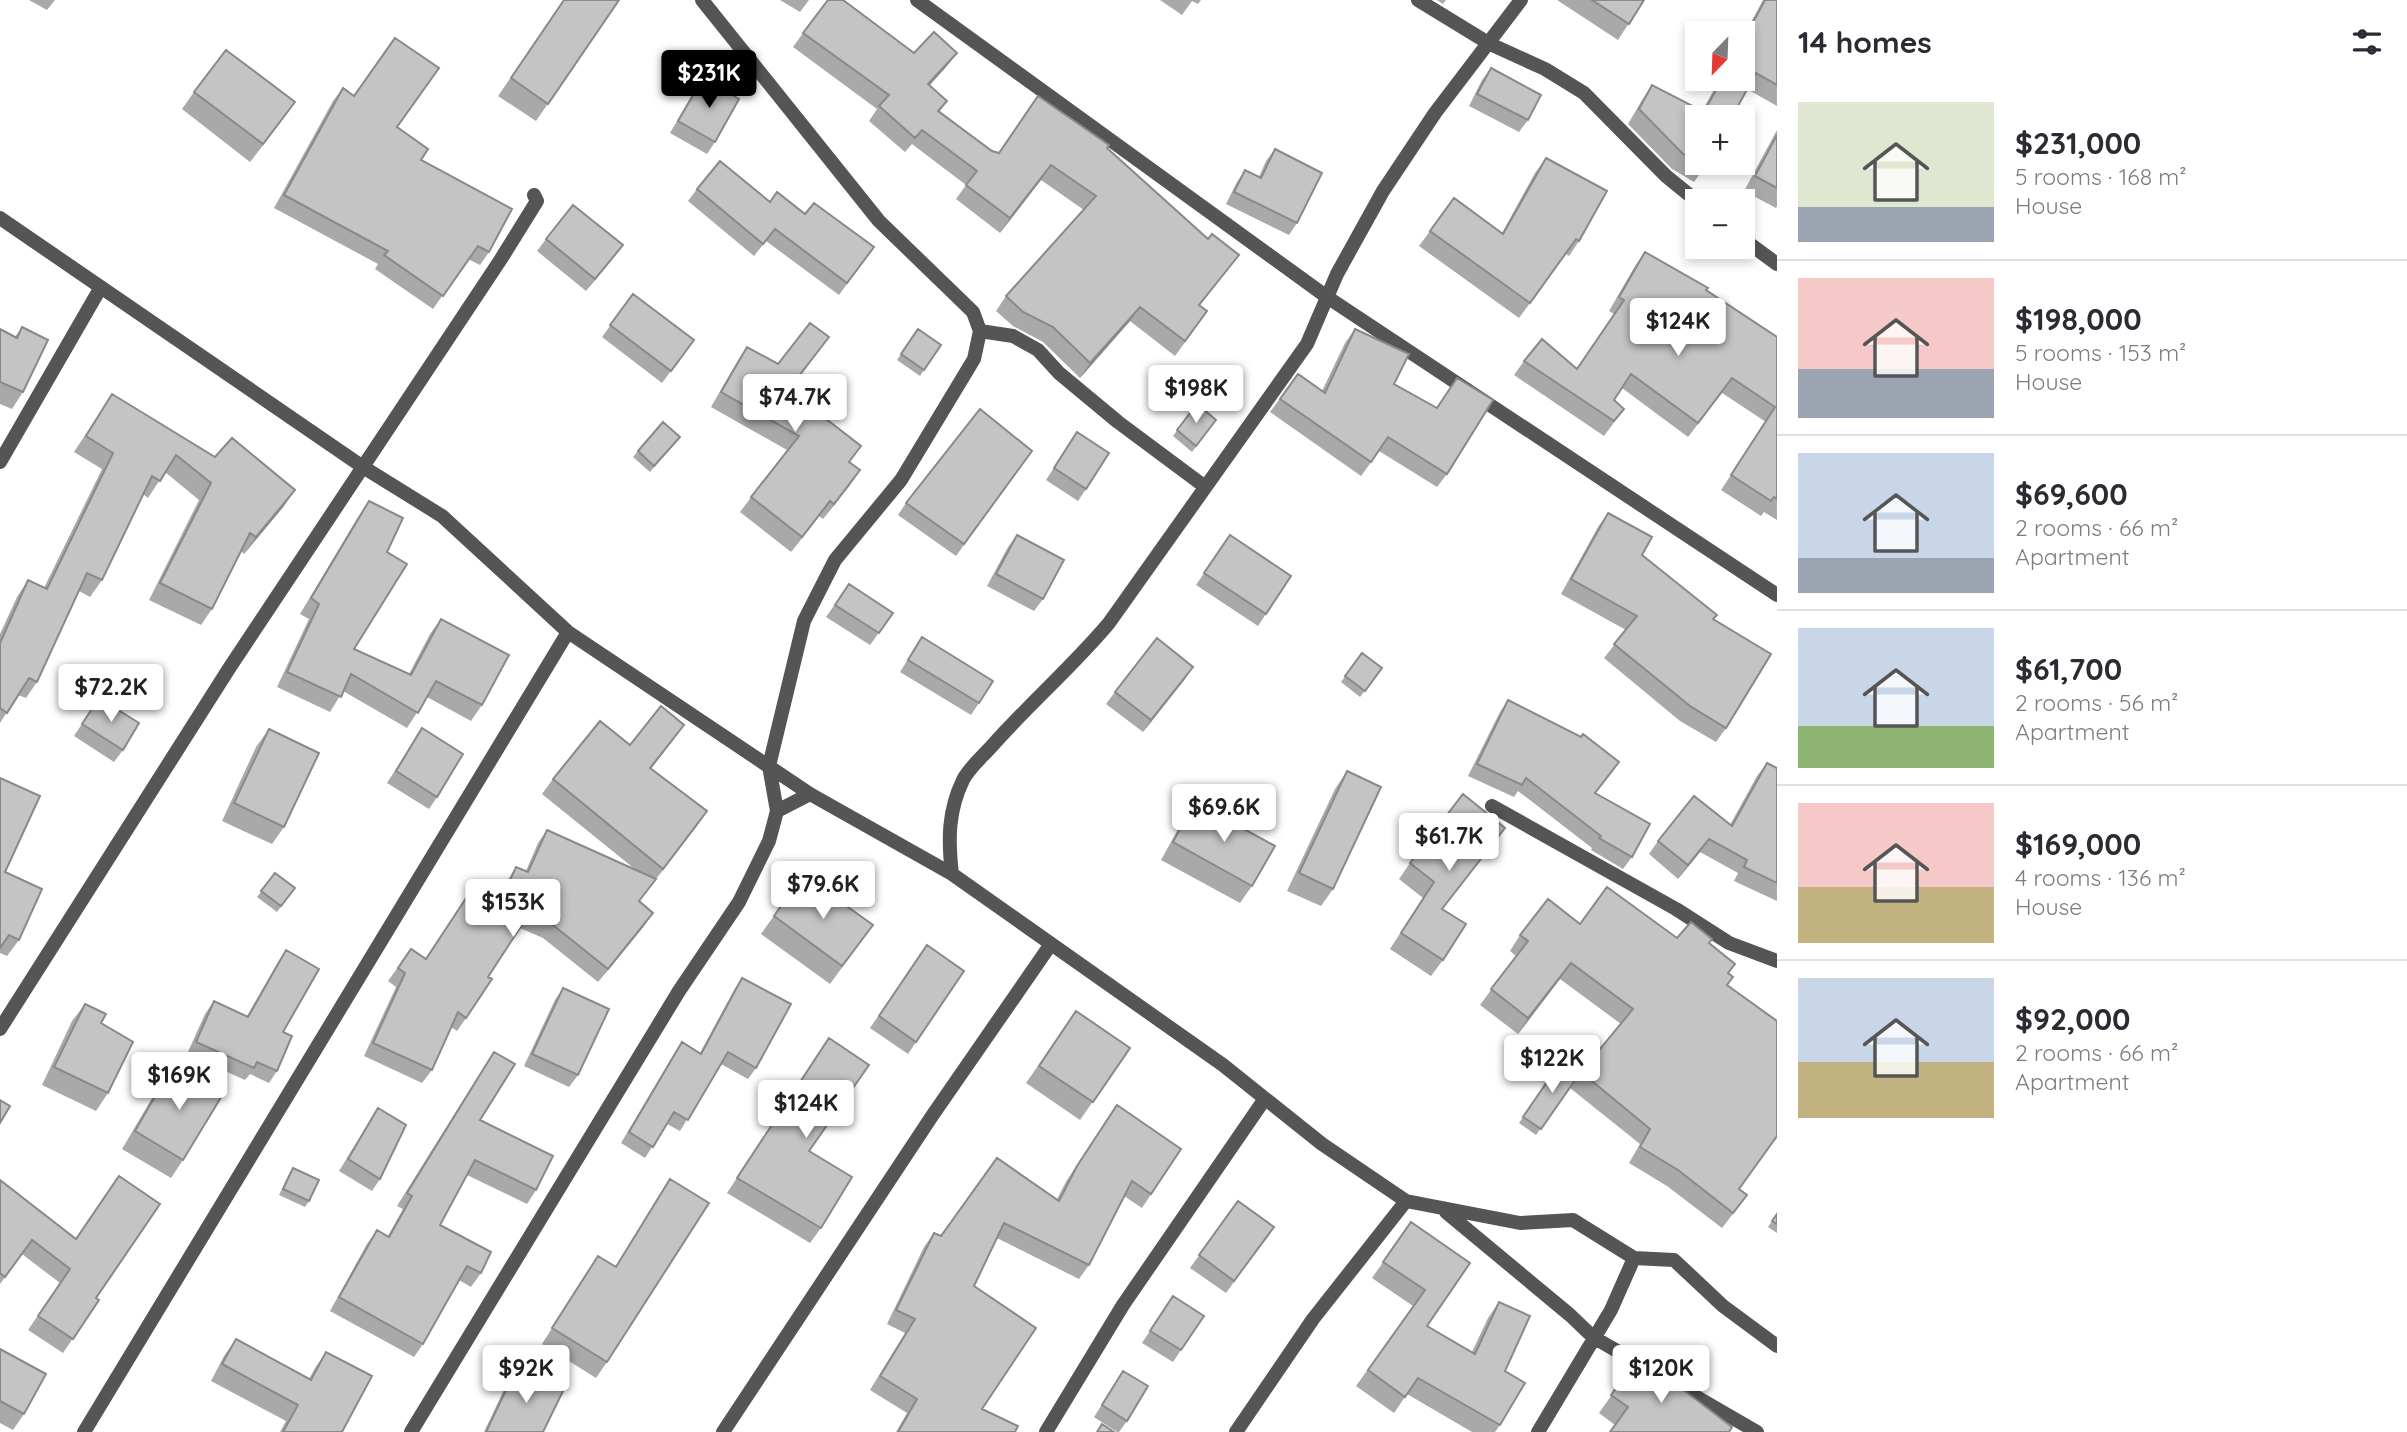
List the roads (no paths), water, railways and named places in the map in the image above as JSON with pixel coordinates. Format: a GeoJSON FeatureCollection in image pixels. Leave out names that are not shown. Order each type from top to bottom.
{"type":"FeatureCollection","features":[{"type":"Feature","properties":{"kind":"street"},"geometry":{"type":"LineString","coordinates":[[411,1432],[679,991],[738,902],[769,841],[777,811],[769,766],[804,621],[835,560],[901,480],[974,359],[980,331],[973,312],[879,221],[702,0]]}},
{"type":"Feature","properties":{"kind":"street"},"geometry":{"type":"LineString","coordinates":[[917,0],[1327,297],[1777,595]]}},
{"type":"Feature","properties":{"kind":"street"},"geometry":{"type":"LineString","coordinates":[[1418,0],[1489,44],[1545,69],[1584,93],[1666,176],[1685,191]]}},
{"type":"Feature","properties":{"kind":"street"},"geometry":{"type":"LineString","coordinates":[[952,874],[948,841],[953,807],[964,777],[1018,717],[1077,661],[1110,623],[1204,486],[1307,344],[1327,297],[1383,191],[1436,113],[1521,0]]}},
{"type":"Feature","properties":{"kind":"street"},"geometry":{"type":"LineString","coordinates":[[0,1028],[230,667],[509,247],[537,201],[534,195]]}},
{"type":"Feature","properties":{"kind":"street"},"geometry":{"type":"LineString","coordinates":[[0,218],[363,467],[442,516],[568,632],[810,794],[952,874],[1223,1065],[1264,1100],[1406,1201],[1444,1211],[1520,1223],[1573,1220],[1634,1258],[1674,1260],[1723,1306],[1777,1346]]}},
{"type":"Feature","properties":{"kind":"street"},"geometry":{"type":"LineString","coordinates":[[1755,248],[1777,264]]}},
{"type":"Feature","properties":{"kind":"street"},"geometry":{"type":"LineString","coordinates":[[0,463],[101,287]]}},
{"type":"Feature","properties":{"kind":"street"},"geometry":{"type":"LineString","coordinates":[[980,331],[1013,337],[1038,350],[1059,373],[1118,422],[1204,486]]}},
{"type":"Feature","properties":{"kind":"street"},"geometry":{"type":"LineString","coordinates":[[83,1432],[568,632]]}},
{"type":"Feature","properties":{"kind":"street"},"geometry":{"type":"LineString","coordinates":[[777,811],[810,794]]}},
{"type":"Feature","properties":{"kind":"street"},"geometry":{"type":"LineString","coordinates":[[1492,806],[1676,909],[1729,943],[1777,961]]}},
{"type":"Feature","properties":{"kind":"street"},"geometry":{"type":"LineString","coordinates":[[723,1432],[932,1115],[1051,944]]}},
{"type":"Feature","properties":{"kind":"street"},"geometry":{"type":"LineString","coordinates":[[1046,1432],[1123,1305],[1264,1100]]}},
{"type":"Feature","properties":{"kind":"street"},"geometry":{"type":"LineString","coordinates":[[1236,1432],[1313,1320],[1406,1201]]}},
{"type":"Feature","properties":{"kind":"street"},"geometry":{"type":"LineString","coordinates":[[1444,1211],[1593,1337],[1757,1432]]}},
{"type":"Feature","properties":{"kind":"street"},"geometry":{"type":"LineString","coordinates":[[1538,1432],[1611,1310],[1634,1258]]}}]}
